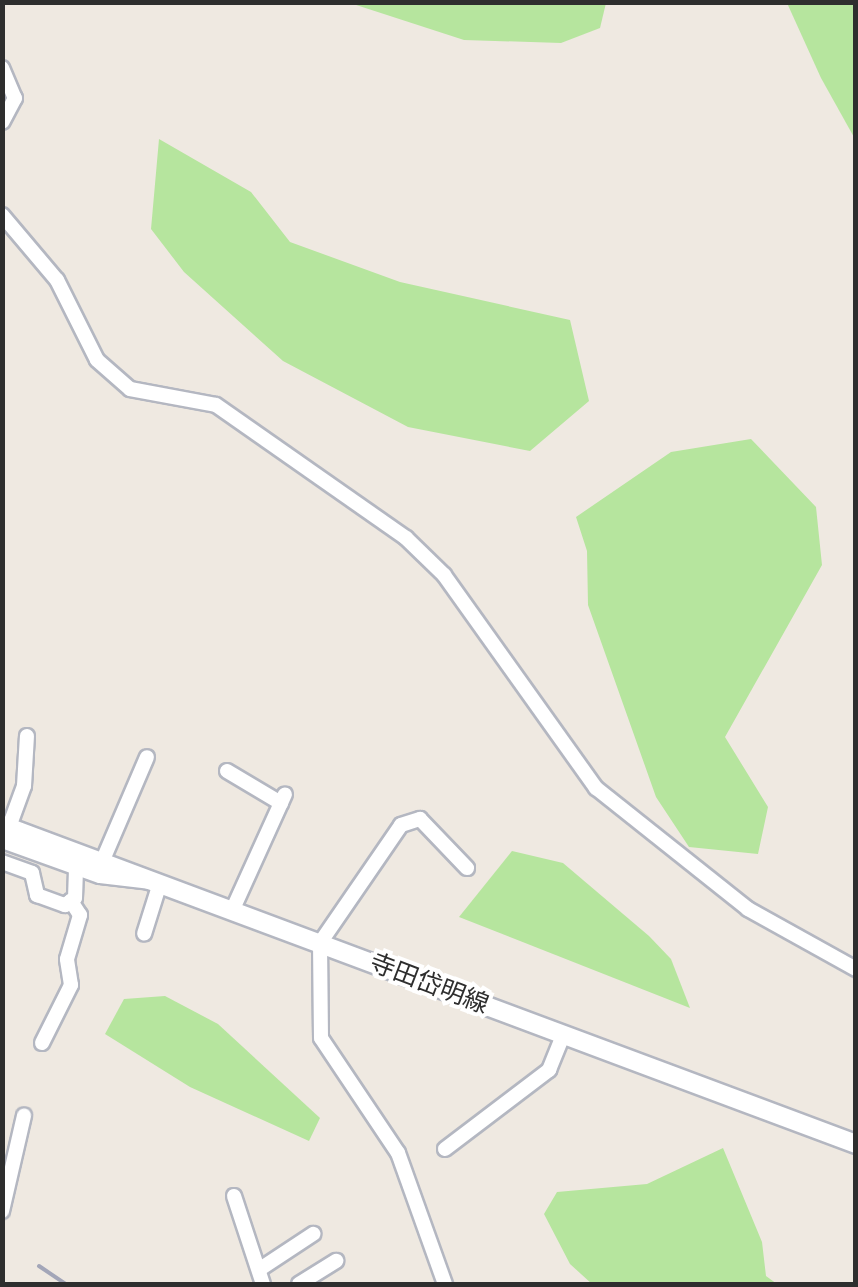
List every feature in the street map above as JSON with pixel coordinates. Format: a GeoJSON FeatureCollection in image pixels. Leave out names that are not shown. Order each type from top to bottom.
{"type":"FeatureCollection","features":[{"type":"Feature","properties":{"kind":"main road","name":"寺田岱明線"},"geometry":{"type":"LineString","coordinates":[[5,831],[160,883],[856,1144]]}},
{"type":"Feature","properties":{"kind":"street"},"geometry":{"type":"LineString","coordinates":[[2,68],[16,98],[2,122]]}},
{"type":"Feature","properties":{"kind":"street"},"geometry":{"type":"LineString","coordinates":[[2,215],[57,280],[97,360],[118,380],[216,405],[406,538],[444,576],[596,788],[748,909],[856,969]]}},
{"type":"Feature","properties":{"kind":"street"},"geometry":{"type":"LineString","coordinates":[[26,736],[24,786],[5,831],[48,859],[160,883],[144,934]]}},
{"type":"Feature","properties":{"kind":"street"},"geometry":{"type":"LineString","coordinates":[[102,862],[147,758]]}},
{"type":"Feature","properties":{"kind":"street"},"geometry":{"type":"LineString","coordinates":[[226,770],[283,799],[232,911]]}},
{"type":"Feature","properties":{"kind":"street"},"geometry":{"type":"LineString","coordinates":[[446,1284],[398,1153],[321,1038],[320,944],[401,825],[420,819],[467,868]]}},
{"type":"Feature","properties":{"kind":"street"},"geometry":{"type":"LineString","coordinates":[[32,874],[48,859]]}},
{"type":"Feature","properties":{"kind":"street"},"geometry":{"type":"LineString","coordinates":[[2,862],[32,874]]}},
{"type":"Feature","properties":{"kind":"street"},"geometry":{"type":"LineString","coordinates":[[42,1042],[71,985],[67,959],[80,915],[71,901],[76,868]]}},
{"type":"Feature","properties":{"kind":"street"},"geometry":{"type":"LineString","coordinates":[[32,874],[37,895],[71,901]]}},
{"type":"Feature","properties":{"kind":"street"},"geometry":{"type":"LineString","coordinates":[[444,1149],[549,1070],[563,1034]]}},
{"type":"Feature","properties":{"kind":"street"},"geometry":{"type":"LineString","coordinates":[[2,1211],[24,1116]]}},
{"type":"Feature","properties":{"kind":"street"},"geometry":{"type":"LineString","coordinates":[[234,1196],[261,1277],[312,1234]]}},
{"type":"Feature","properties":{"kind":"street"},"geometry":{"type":"LineString","coordinates":[[299,1284],[336,1261]]}},
{"type":"Feature","properties":{"kind":"green space"},"geometry":{"type":"Polygon","coordinates":[[[606,2],[600,28],[561,43],[464,40],[350,3],[606,2]]]}},
{"type":"Feature","properties":{"kind":"green space"},"geometry":{"type":"Polygon","coordinates":[[[787,3],[855,3],[855,139],[821,78],[787,3]]]}},
{"type":"Feature","properties":{"kind":"green space"},"geometry":{"type":"Polygon","coordinates":[[[159,139],[251,192],[290,242],[400,282],[570,320],[589,401],[530,451],[408,427],[283,361],[184,272],[151,229],[159,139]]]}},
{"type":"Feature","properties":{"kind":"green space"},"geometry":{"type":"Polygon","coordinates":[[[751,439],[816,507],[822,565],[725,737],[768,807],[758,854],[689,847],[656,797],[588,605],[587,551],[576,517],[671,452],[751,439]]]}},
{"type":"Feature","properties":{"kind":"green space"},"geometry":{"type":"Polygon","coordinates":[[[512,851],[563,863],[649,936],[671,959],[690,1008],[459,917],[512,851]]]}},
{"type":"Feature","properties":{"kind":"green space"},"geometry":{"type":"Polygon","coordinates":[[[165,996],[218,1024],[320,1118],[309,1141],[190,1087],[105,1034],[124,999],[165,996]]]}},
{"type":"Feature","properties":{"kind":"green space"},"geometry":{"type":"Polygon","coordinates":[[[723,1148],[762,1242],[766,1276],[777,1284],[592,1284],[570,1264],[544,1214],[557,1192],[647,1184],[723,1148]]]}},
{"type":"Feature","properties":{"kind":"railway"},"geometry":{"type":"LineString","coordinates":[[39,1266],[66,1284]]}}]}
